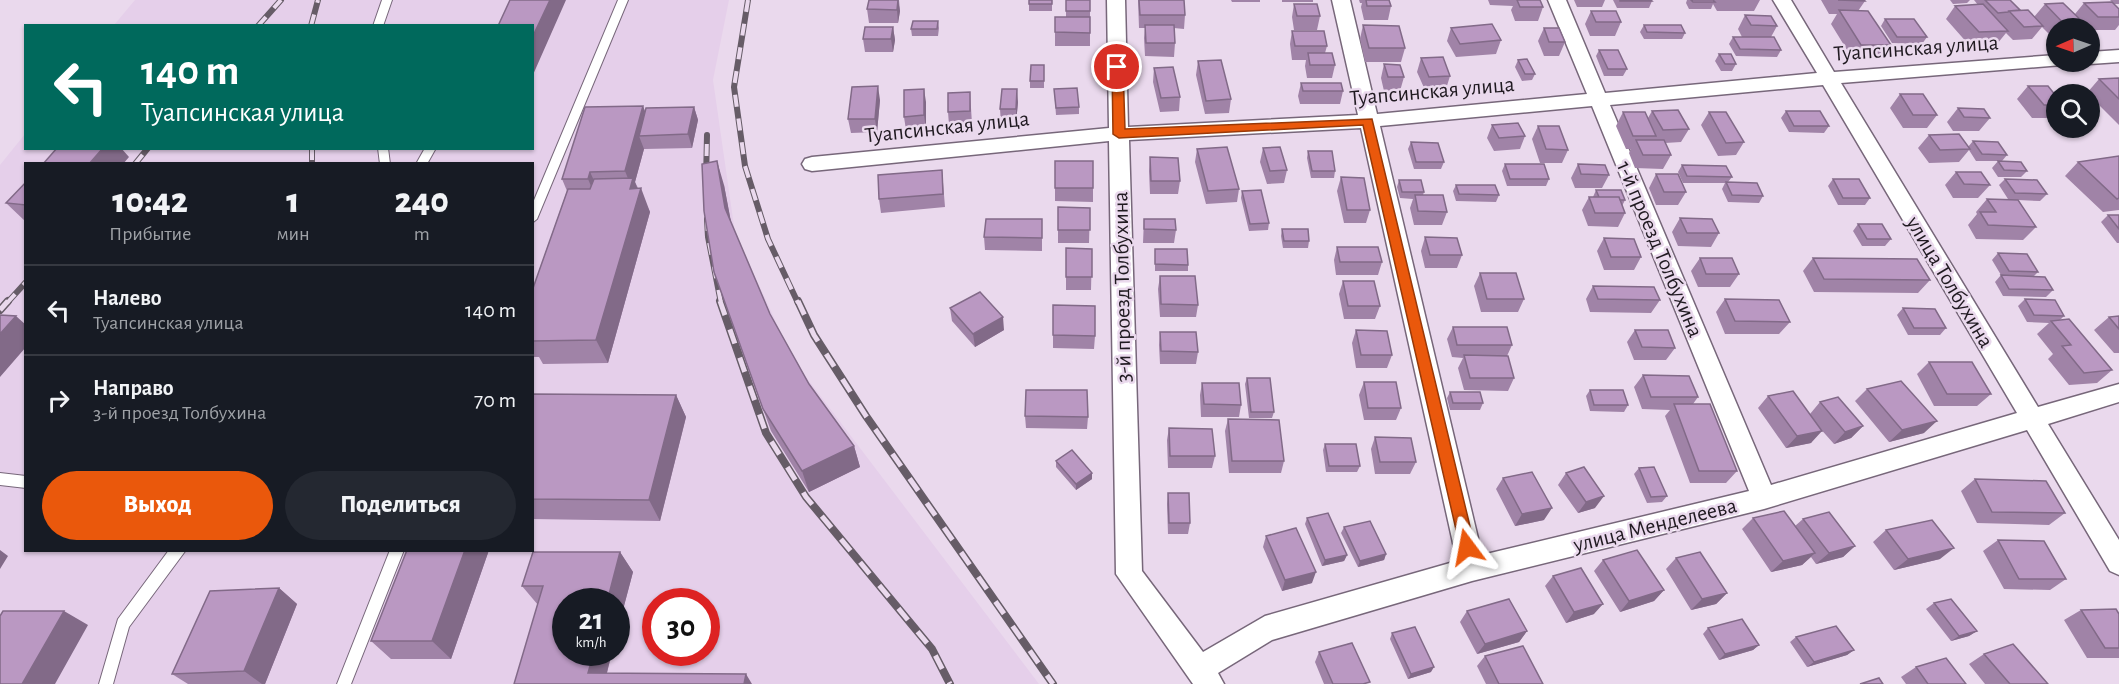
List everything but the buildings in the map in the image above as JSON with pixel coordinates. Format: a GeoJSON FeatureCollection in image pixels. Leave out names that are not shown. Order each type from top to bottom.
{"type":"FeatureCollection","features":[{"type":"Feature","properties":{"kind":"street","name":"3-й проезд Толбухина"},"geometry":{"type":"LineString","coordinates":[[1116,0],[1129,574],[1204,677]]}},
{"type":"Feature","properties":{"kind":"street"},"geometry":{"type":"LineString","coordinates":[[1341,0],[1473,569]]}},
{"type":"Feature","properties":{"kind":"street","name":"1-й проезд Толбухина"},"geometry":{"type":"LineString","coordinates":[[1557,0],[1764,498]]}},
{"type":"Feature","properties":{"kind":"street","name":"улица Толбухина"},"geometry":{"type":"LineString","coordinates":[[1782,0],[2119,563]]}},
{"type":"Feature","properties":{"kind":"street"},"geometry":{"type":"LineString","coordinates":[[2100,57],[2119,56]]}},
{"type":"Feature","properties":{"kind":"street","name":"Туапсинская улица"},"geometry":{"type":"LineString","coordinates":[[812,164],[1119,134],[1368,121],[1830,78],[2046,62]]}},
{"type":"Feature","properties":{"kind":"street","name":"улица Менделеева"},"geometry":{"type":"LineString","coordinates":[[1204,677],[1265,629],[1473,569],[1764,498],[2119,393]]}},
{"type":"Feature","properties":{"kind":"lane"},"geometry":{"type":"LineString","coordinates":[[379,24],[387,0]]}},
{"type":"Feature","properties":{"kind":"lane"},"geometry":{"type":"LineString","coordinates":[[534,214],[623,0]]}},
{"type":"Feature","properties":{"kind":"lane"},"geometry":{"type":"LineString","coordinates":[[0,479],[24,482]]}},
{"type":"Feature","properties":{"kind":"lane"},"geometry":{"type":"LineString","coordinates":[[106,684],[123,624],[177,552]]}},
{"type":"Feature","properties":{"kind":"lane"},"geometry":{"type":"LineString","coordinates":[[344,684],[396,552]]}},
{"type":"Feature","properties":{"kind":"shaded area"},"geometry":{"type":"Polygon","coordinates":[[[135,0],[729,0],[713,80],[735,233],[794,361],[1039,684],[0,684],[0,165],[24,135],[24,150],[534,150],[534,24],[115,24],[135,0]]]}},
{"type":"Feature","properties":{"kind":"railway"},"geometry":{"type":"LineString","coordinates":[[260,24],[281,0]]}},
{"type":"Feature","properties":{"kind":"railway"},"geometry":{"type":"LineString","coordinates":[[312,24],[318,0]]}},
{"type":"Feature","properties":{"kind":"railway"},"geometry":{"type":"LineString","coordinates":[[748,0],[734,87],[745,166],[768,239],[798,303]]}},
{"type":"Feature","properties":{"kind":"railway"},"geometry":{"type":"LineString","coordinates":[[706,180],[707,135]]}},
{"type":"Feature","properties":{"kind":"railway"},"geometry":{"type":"LineString","coordinates":[[137,162],[146,150]]}},
{"type":"Feature","properties":{"kind":"railway"},"geometry":{"type":"LineString","coordinates":[[312,150],[312,162]]}},
{"type":"Feature","properties":{"kind":"railway"},"geometry":{"type":"LineString","coordinates":[[707,219],[708,237],[721,303]]}},
{"type":"Feature","properties":{"kind":"railway"},"geometry":{"type":"LineString","coordinates":[[7,303],[24,284]]}},
{"type":"Feature","properties":{"kind":"railway"},"geometry":{"type":"LineString","coordinates":[[0,310],[8,301]]}},
{"type":"Feature","properties":{"kind":"railway"},"geometry":{"type":"LineString","coordinates":[[720,301],[766,433],[806,497],[932,649],[950,684]]}},
{"type":"Feature","properties":{"kind":"railway"},"geometry":{"type":"LineString","coordinates":[[798,301],[814,335],[866,416],[1053,684]]}},
{"type":"Feature","properties":{"kind":"route"},"geometry":{"type":"LineString","coordinates":[[1117,67],[1119,134],[1368,121],[1467,547]]}}]}
